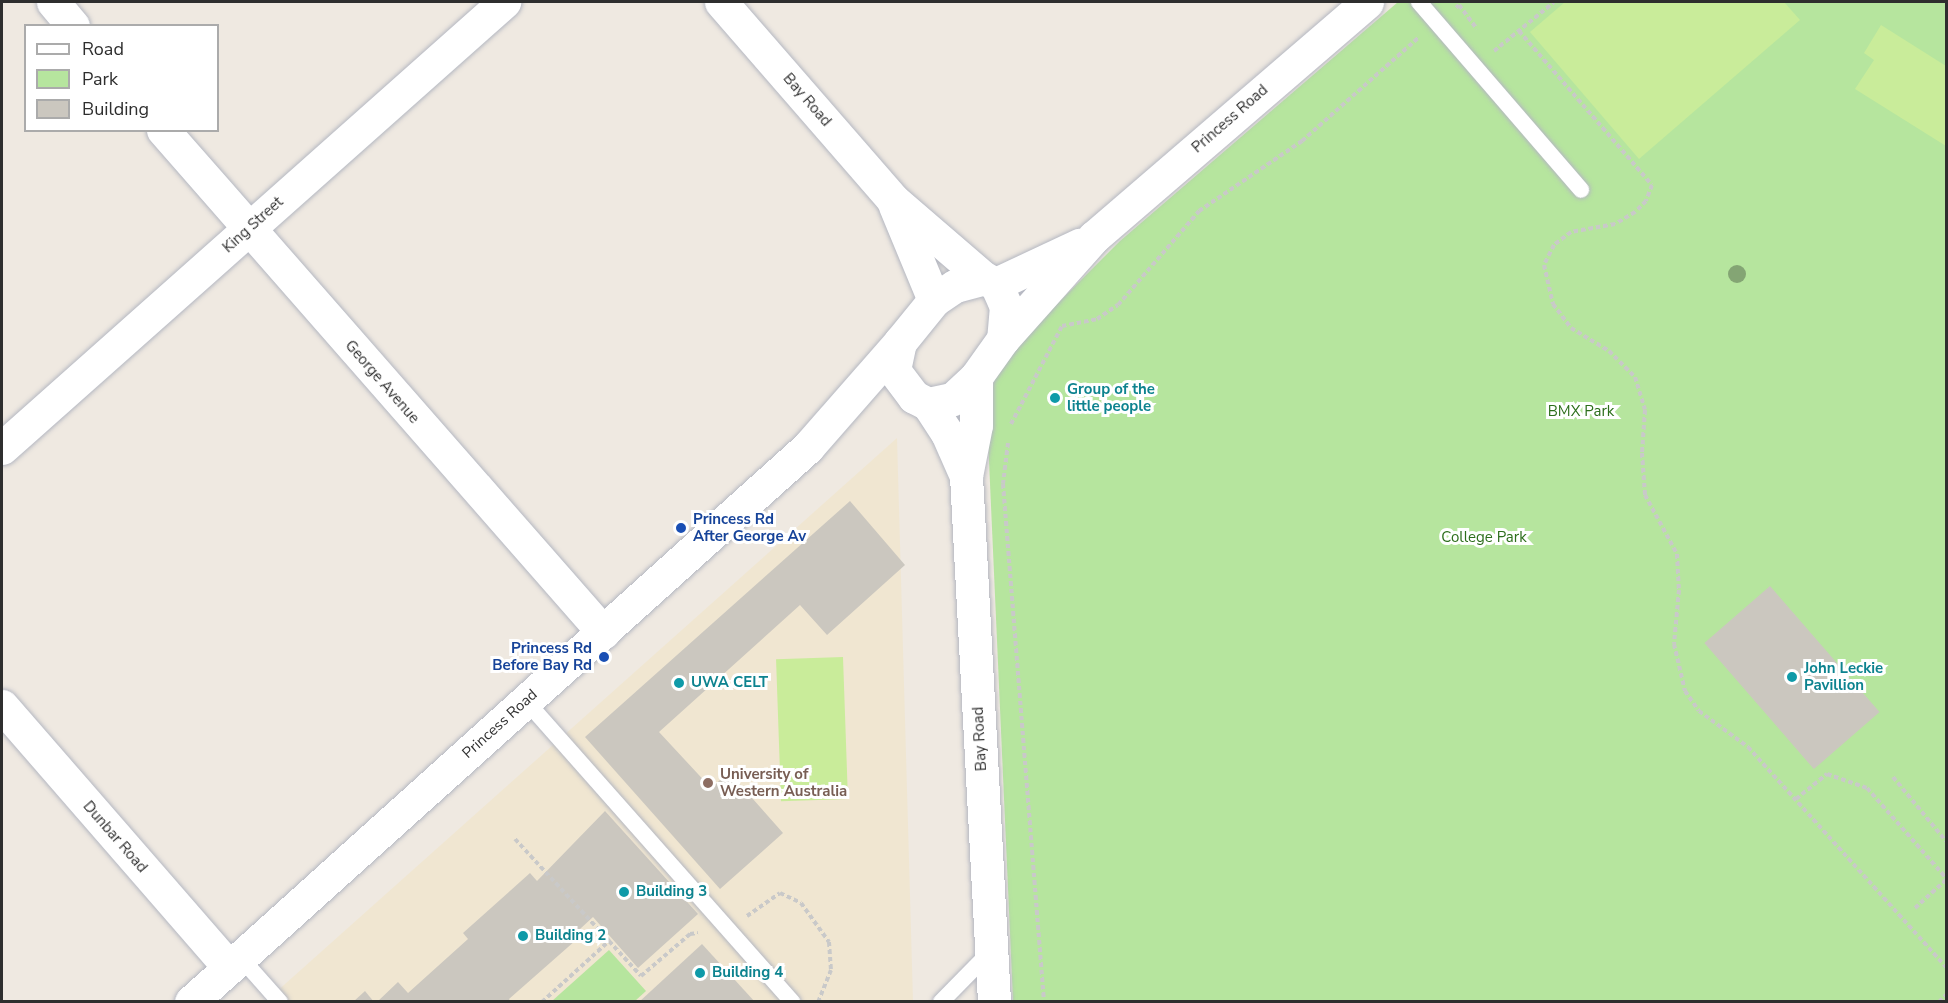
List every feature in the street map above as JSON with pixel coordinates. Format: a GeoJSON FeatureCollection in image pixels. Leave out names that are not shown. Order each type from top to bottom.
{"type":"FeatureCollection","features":[{"type":"Feature","properties":{"kind":"street"},"geometry":{"type":"LineString","coordinates":[[53,2],[71,24]]}},
{"type":"Feature","properties":{"kind":"street","name":"King Street"},"geometry":{"type":"LineString","coordinates":[[2,448],[504,2]]}},
{"type":"Feature","properties":{"kind":"street","name":"Bay Road"},"geometry":{"type":"LineString","coordinates":[[722,2],[892,199],[990,281]]}},
{"type":"Feature","properties":{"kind":"street","name":"Princess Road"},"geometry":{"type":"LineString","coordinates":[[1003,339],[1094,237],[1367,2]]}},
{"type":"Feature","properties":{"kind":"street","name":"George Avenue"},"geometry":{"type":"LineString","coordinates":[[165,132],[248,230],[603,632]]}},
{"type":"Feature","properties":{"kind":"street","name":"Bay Road"},"geometry":{"type":"LineString","coordinates":[[892,199],[934,300]]}},
{"type":"Feature","properties":{"kind":"street","name":"Princess Road"},"geometry":{"type":"LineString","coordinates":[[990,281],[1094,237]]}},
{"type":"Feature","properties":{"kind":"street"},"geometry":{"type":"LineString","coordinates":[[990,281],[1006,306],[1003,339],[976,377],[952,399],[915,394],[894,370],[900,342],[934,300],[955,286],[990,281]]}},
{"type":"Feature","properties":{"kind":"street","name":"Princess Road"},"geometry":{"type":"LineString","coordinates":[[191,1002],[808,447],[900,342]]}},
{"type":"Feature","properties":{"kind":"street","name":"Bay Road"},"geometry":{"type":"LineString","coordinates":[[976,377],[976,426],[966,476],[994,1002]]}},
{"type":"Feature","properties":{"kind":"street","name":"Bay Road"},"geometry":{"type":"LineString","coordinates":[[915,394],[947,433],[966,476]]}},
{"type":"Feature","properties":{"kind":"street","name":"Princess Road"},"geometry":{"type":"LineString","coordinates":[[808,447],[915,394]]}},
{"type":"Feature","properties":{"kind":"street","name":"Dunbar Road"},"geometry":{"type":"LineString","coordinates":[[2,706],[234,962]]}},
{"type":"Feature","properties":{"kind":"lane"},"geometry":{"type":"LineString","coordinates":[[1419,2],[1581,190]]}},
{"type":"Feature","properties":{"kind":"lane"},"geometry":{"type":"LineString","coordinates":[[526,701],[792,1002]]}},
{"type":"Feature","properties":{"kind":"lane"},"geometry":{"type":"LineString","coordinates":[[941,1002],[991,951]]}},
{"type":"Feature","properties":{"kind":"lane"},"geometry":{"type":"LineString","coordinates":[[234,962],[280,1002]]}},
{"type":"Feature","properties":{"kind":"path"},"geometry":{"type":"LineString","coordinates":[[1488,43],[1495,52],[1554,2]]}},
{"type":"Feature","properties":{"kind":"path"},"geometry":{"type":"LineString","coordinates":[[1044,1002],[1003,484],[1011,422],[1062,326],[1097,319],[1118,305],[1199,211],[1302,141],[1459,3],[1480,33]]}},
{"type":"Feature","properties":{"kind":"path"},"geometry":{"type":"LineString","coordinates":[[1519,31],[1652,185],[1646,201],[1635,212],[1615,224],[1571,232],[1554,245],[1544,265],[1553,304],[1571,328],[1609,351],[1635,377],[1645,410],[1642,453],[1645,495],[1677,554],[1679,590],[1674,644],[1685,691],[1700,711],[1748,747],[1947,967]]}},
{"type":"Feature","properties":{"kind":"path"},"geometry":{"type":"LineString","coordinates":[[1796,799],[1827,774],[1867,789],[1947,879],[1915,908]]}},
{"type":"Feature","properties":{"kind":"path"},"geometry":{"type":"LineString","coordinates":[[1893,777],[1947,842]]}},
{"type":"Feature","properties":{"kind":"path"},"geometry":{"type":"LineString","coordinates":[[515,839],[641,976],[690,934],[726,928],[780,893],[801,903],[829,942],[831,970],[818,1002]]}},
{"type":"Feature","properties":{"kind":"path"},"geometry":{"type":"LineString","coordinates":[[542,1002],[609,940]]}},
{"type":"Feature","properties":{"kind":"path"},"geometry":{"type":"LineString","coordinates":[[1939,1002],[1947,995]]}},
{"type":"Feature","properties":{"kind":"shaded area","name":"University of Western Australia"},"geometry":{"type":"Polygon","coordinates":[[[897,438],[913,1001],[266,1001],[897,438]]]}},
{"type":"Feature","properties":{"kind":"green space","name":"College Park"},"geometry":{"type":"Polygon","coordinates":[[[1398,2],[1946,2],[1946,1001],[1013,1001],[988,438],[994,377],[1008,353],[1120,241],[1398,2]]]}},
{"type":"Feature","properties":{"kind":"green space"},"geometry":{"type":"Polygon","coordinates":[[[1565,2],[1784,2],[1800,20],[1639,159],[1530,32],[1565,2]]]}},
{"type":"Feature","properties":{"kind":"green space"},"geometry":{"type":"Polygon","coordinates":[[[1881,25],[1946,66],[1946,146],[1855,89],[1874,60],[1864,53],[1881,25]]]}},
{"type":"Feature","properties":{"kind":"green space"},"geometry":{"type":"Polygon","coordinates":[[[843,657],[848,799],[781,801],[776,659],[843,657]]]}},
{"type":"Feature","properties":{"kind":"green space"},"geometry":{"type":"Polygon","coordinates":[[[609,950],[646,991],[635,1001],[552,1001],[609,950]]]}},
{"type":"Feature","properties":{"kind":"building","name":"UWA CELT"},"geometry":{"type":"Polygon","coordinates":[[[850,501],[905,565],[827,635],[800,605],[659,732],[711,788],[729,772],[783,833],[720,889],[585,737],[850,501]]]}},
{"type":"Feature","properties":{"kind":"building","name":"John Leckie Pavillion"},"geometry":{"type":"Polygon","coordinates":[[[1770,586],[1880,712],[1814,769],[1704,643],[1770,586]]]}},
{"type":"Feature","properties":{"kind":"building"},"geometry":{"type":"Polygon","coordinates":[[[605,811],[698,914],[638,968],[593,917],[580,929],[584,933],[509,999],[511,1002],[377,1002],[398,982],[408,993],[468,939],[463,933],[530,873],[537,881],[605,811]]]}},
{"type":"Feature","properties":{"kind":"building","name":"Building 4"},"geometry":{"type":"Polygon","coordinates":[[[702,944],[755,1002],[639,1002],[702,944]]]}},
{"type":"Feature","properties":{"kind":"building"},"geometry":{"type":"Polygon","coordinates":[[[365,991],[374,1002],[353,1002],[365,991]]]}},
{"type":"Feature","properties":{"kind":"place","name":"Group of the little people"},"geometry":{"type":"Point","coordinates":[1055,398]}},
{"type":"Feature","properties":{"kind":"place","name":"Princess Rd After George Av"},"geometry":{"type":"Point","coordinates":[681,528]}},
{"type":"Feature","properties":{"kind":"place","name":"Princess Rd Before Bay Rd"},"geometry":{"type":"Point","coordinates":[604,657]}},
{"type":"Feature","properties":{"kind":"place","name":"John Leckie Pavillion"},"geometry":{"type":"Point","coordinates":[1792,677]}},
{"type":"Feature","properties":{"kind":"place","name":"UWA CELT"},"geometry":{"type":"Point","coordinates":[679,683]}},
{"type":"Feature","properties":{"kind":"place","name":"University of Western Australia"},"geometry":{"type":"Point","coordinates":[708,783]}},
{"type":"Feature","properties":{"kind":"place","name":"Building 3"},"geometry":{"type":"Point","coordinates":[624,892]}},
{"type":"Feature","properties":{"kind":"place","name":"Building 2"},"geometry":{"type":"Point","coordinates":[523,936]}},
{"type":"Feature","properties":{"kind":"place","name":"Building 4"},"geometry":{"type":"Point","coordinates":[700,973]}},
{"type":"Feature","properties":{"kind":"park label","name":"BMX Park"},"geometry":{"type":"Point","coordinates":[1581,412]}}]}
